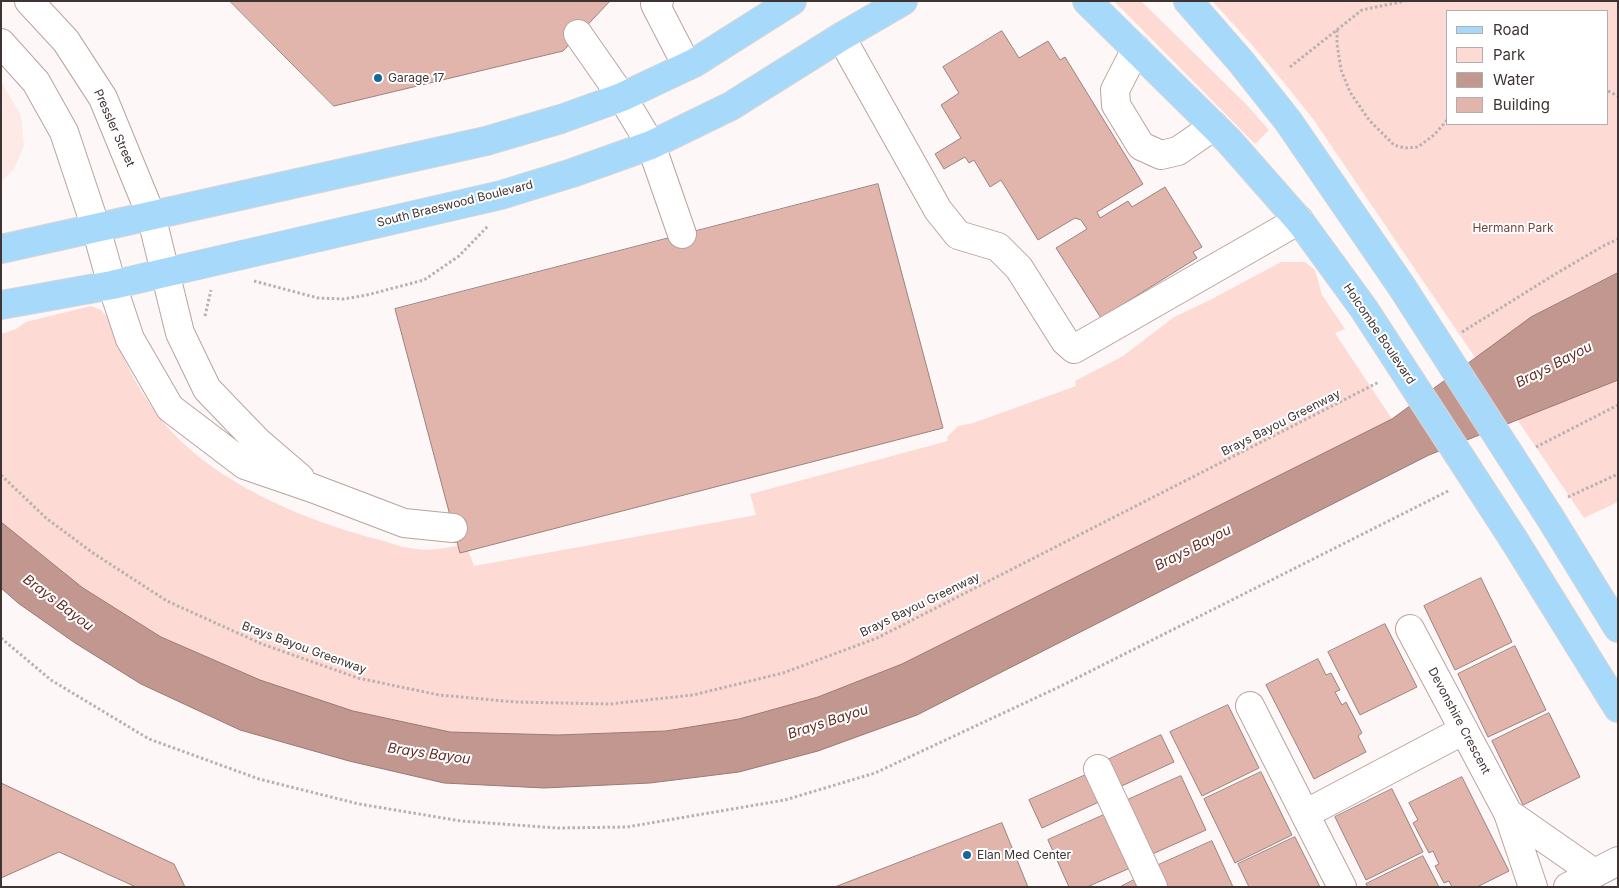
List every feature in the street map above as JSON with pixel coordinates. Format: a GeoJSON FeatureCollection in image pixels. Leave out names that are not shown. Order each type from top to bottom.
{"type":"FeatureCollection","features":[{"type":"Feature","properties":{"kind":"main road"},"geometry":{"type":"LineString","coordinates":[[1,249],[486,141],[561,119],[622,98],[687,66],[792,1]]}},
{"type":"Feature","properties":{"kind":"main road","name":"South Braeswood Boulevard"},"geometry":{"type":"LineString","coordinates":[[1,305],[112,285],[165,273],[502,195],[572,173],[651,145],[731,106],[841,37],[903,1]]}},
{"type":"Feature","properties":{"kind":"main road","name":"Holcombe Boulevard"},"geometry":{"type":"LineString","coordinates":[[1087,1],[1214,126],[1299,220],[1364,309],[1514,540],[1618,708]]}},
{"type":"Feature","properties":{"kind":"main road"},"geometry":{"type":"LineString","coordinates":[[1188,1],[1242,63],[1288,121],[1402,287],[1559,508],[1618,628]]}},
{"type":"Feature","properties":{"kind":"street","name":"Pressler Street"},"geometry":{"type":"LineString","coordinates":[[30,1],[66,41],[103,98],[151,216],[180,333],[207,388],[258,442],[312,488]]}},
{"type":"Feature","properties":{"kind":"street"},"geometry":{"type":"LineString","coordinates":[[655,2],[687,66]]}},
{"type":"Feature","properties":{"kind":"street"},"geometry":{"type":"LineString","coordinates":[[578,34],[622,98],[651,145],[682,234]]}},
{"type":"Feature","properties":{"kind":"street"},"geometry":{"type":"LineString","coordinates":[[841,37],[938,210],[958,235],[998,247],[1019,268],[1065,342],[1074,349],[1299,220]]}},
{"type":"Feature","properties":{"kind":"street"},"geometry":{"type":"LineString","coordinates":[[1,42],[36,82],[64,132],[130,339],[170,408],[245,465],[404,523],[453,528]]}},
{"type":"Feature","properties":{"kind":"street"},"geometry":{"type":"LineString","coordinates":[[1136,49],[1114,90],[1116,106],[1141,146],[1160,155],[1178,151],[1214,126]]}},
{"type":"Feature","properties":{"kind":"street","name":"Devonshire Crescent"},"geometry":{"type":"LineString","coordinates":[[1410,628],[1508,813],[1533,887]]}},
{"type":"Feature","properties":{"kind":"street"},"geometry":{"type":"LineString","coordinates":[[1250,706],[1342,887]]}},
{"type":"Feature","properties":{"kind":"street"},"geometry":{"type":"LineString","coordinates":[[1305,814],[1464,730]]}},
{"type":"Feature","properties":{"kind":"street"},"geometry":{"type":"LineString","coordinates":[[1098,769],[1153,887]]}},
{"type":"Feature","properties":{"kind":"street","name":"Devonshire Crescent"},"geometry":{"type":"LineString","coordinates":[[1508,813],[1606,867]]}},
{"type":"Feature","properties":{"kind":"street"},"geometry":{"type":"LineString","coordinates":[[1568,887],[1606,867]]}},
{"type":"Feature","properties":{"kind":"path"},"geometry":{"type":"LineString","coordinates":[[1290,67],[1362,10],[1405,1]]}},
{"type":"Feature","properties":{"kind":"path"},"geometry":{"type":"LineString","coordinates":[[1337,30],[1341,70],[1350,92],[1369,120],[1394,145],[1405,148],[1418,147],[1434,135],[1446,121]]}},
{"type":"Feature","properties":{"kind":"path"},"geometry":{"type":"LineString","coordinates":[[250,280],[318,298],[344,299],[367,295],[424,280],[459,256],[492,222]]}},
{"type":"Feature","properties":{"kind":"path"},"geometry":{"type":"LineString","coordinates":[[1461,332],[1557,273],[1605,245],[1618,240]]}},
{"type":"Feature","properties":{"kind":"path","name":"Brays Bayou Greenway"},"geometry":{"type":"LineString","coordinates":[[1,475],[54,524],[93,553],[167,601],[262,644],[358,678],[438,695],[515,702],[610,704],[693,696],[784,673],[877,638],[1386,378]]}},
{"type":"Feature","properties":{"kind":"path"},"geometry":{"type":"LineString","coordinates":[[1529,450],[1618,405]]}},
{"type":"Feature","properties":{"kind":"path"},"geometry":{"type":"LineString","coordinates":[[1559,508],[1618,474]]}},
{"type":"Feature","properties":{"kind":"path"},"geometry":{"type":"LineString","coordinates":[[1,638],[50,680],[150,739],[259,779],[360,804],[461,821],[557,828],[627,827],[784,800],[875,773],[1060,686],[1458,486]]}},
{"type":"Feature","properties":{"kind":"shaded area"},"geometry":{"type":"Polygon","coordinates":[[[1,81],[21,115],[24,146],[14,169],[1,182],[1,81]]]}},
{"type":"Feature","properties":{"kind":"green space"},"geometry":{"type":"Polygon","coordinates":[[[1114,1],[1141,1],[1246,104],[1269,130],[1255,144],[1114,1]]]}},
{"type":"Feature","properties":{"kind":"green space","name":"Hermann Park"},"geometry":{"type":"Polygon","coordinates":[[[1212,1],[1618,1],[1618,502],[1584,518],[1313,119],[1264,59],[1212,1]]]}},
{"type":"Feature","properties":{"kind":"green space"},"geometry":{"type":"Polygon","coordinates":[[[1281,262],[1305,262],[1315,270],[1322,295],[1345,329],[1335,333],[1392,419],[902,664],[818,697],[739,719],[666,731],[558,735],[450,732],[353,711],[260,680],[161,637],[84,588],[1,522],[1,334],[16,329],[26,322],[91,306],[101,310],[107,317],[129,369],[159,417],[179,440],[203,460],[230,478],[288,509],[348,531],[412,548],[429,549],[466,544],[474,566],[756,515],[750,494],[948,441],[947,437],[958,426],[973,423],[1076,386],[1075,381],[1123,356],[1174,317],[1281,262]]]}},
{"type":"Feature","properties":{"kind":"water","name":"Brays Bayou"},"geometry":{"type":"Polygon","coordinates":[[[1618,273],[1618,380],[1429,455],[917,715],[818,751],[739,772],[650,783],[544,788],[444,783],[349,761],[240,730],[141,684],[75,643],[18,603],[1,588],[1,522],[83,588],[161,637],[260,680],[353,711],[450,732],[558,735],[666,731],[739,719],[818,697],[902,664],[1392,419],[1531,317],[1618,273]]]}},
{"type":"Feature","properties":{"kind":"building","name":"Garage 17"},"geometry":{"type":"Polygon","coordinates":[[[230,1],[610,1],[563,51],[334,106],[230,1]]]}},
{"type":"Feature","properties":{"kind":"building"},"geometry":{"type":"Polygon","coordinates":[[[1002,31],[1019,58],[1048,41],[1060,60],[1065,57],[1143,184],[1097,212],[1100,218],[1128,201],[1132,207],[1165,187],[1202,247],[1193,252],[1197,258],[1101,318],[1056,248],[1087,229],[1081,220],[1075,218],[1038,240],[1001,180],[990,187],[974,160],[969,163],[965,157],[944,169],[935,154],[961,138],[941,105],[959,93],[943,67],[1002,31]]]}},
{"type":"Feature","properties":{"kind":"building"},"geometry":{"type":"Polygon","coordinates":[[[878,184],[943,428],[460,553],[395,309],[878,184]]]}},
{"type":"Feature","properties":{"kind":"building"},"geometry":{"type":"Polygon","coordinates":[[[1481,578],[1512,642],[1455,670],[1424,606],[1481,578]]]}},
{"type":"Feature","properties":{"kind":"building"},"geometry":{"type":"Polygon","coordinates":[[[1385,624],[1417,687],[1360,715],[1328,652],[1385,624]]]}},
{"type":"Feature","properties":{"kind":"building"},"geometry":{"type":"Polygon","coordinates":[[[1515,646],[1546,710],[1488,737],[1458,674],[1515,646]]]}},
{"type":"Feature","properties":{"kind":"building"},"geometry":{"type":"Polygon","coordinates":[[[1318,659],[1326,675],[1331,673],[1340,690],[1335,692],[1342,705],[1346,702],[1362,733],[1358,736],[1366,752],[1314,779],[1266,685],[1318,659]]]}},
{"type":"Feature","properties":{"kind":"building"},"geometry":{"type":"Polygon","coordinates":[[[1228,705],[1259,768],[1202,796],[1170,732],[1228,705]]]}},
{"type":"Feature","properties":{"kind":"building"},"geometry":{"type":"Polygon","coordinates":[[[1549,713],[1580,777],[1523,805],[1492,741],[1549,713]]]}},
{"type":"Feature","properties":{"kind":"building"},"geometry":{"type":"Polygon","coordinates":[[[1161,735],[1174,762],[1115,789],[1103,762],[1161,735]]]}},
{"type":"Feature","properties":{"kind":"building"},"geometry":{"type":"Polygon","coordinates":[[[1261,772],[1292,835],[1235,863],[1204,799],[1261,772]]]}},
{"type":"Feature","properties":{"kind":"building"},"geometry":{"type":"Polygon","coordinates":[[[1088,774],[1101,801],[1042,828],[1029,800],[1088,774]]]}},
{"type":"Feature","properties":{"kind":"building"},"geometry":{"type":"Polygon","coordinates":[[[1181,776],[1206,830],[1148,856],[1123,802],[1181,776]]]}},
{"type":"Feature","properties":{"kind":"building"},"geometry":{"type":"Polygon","coordinates":[[[1462,777],[1509,871],[1477,887],[1452,887],[1449,881],[1444,883],[1435,866],[1439,864],[1433,851],[1429,853],[1413,823],[1418,820],[1409,803],[1462,777]]]}},
{"type":"Feature","properties":{"kind":"building"},"geometry":{"type":"Polygon","coordinates":[[[1,783],[174,864],[185,887],[136,887],[59,852],[1,878],[1,783]]]}},
{"type":"Feature","properties":{"kind":"building"},"geometry":{"type":"Polygon","coordinates":[[[1392,789],[1423,852],[1366,880],[1335,817],[1392,789]]]}},
{"type":"Feature","properties":{"kind":"building"},"geometry":{"type":"Polygon","coordinates":[[[1106,814],[1130,868],[1087,887],[1069,887],[1048,840],[1106,814]]]}},
{"type":"Feature","properties":{"kind":"building","name":"Elan Med Center"},"geometry":{"type":"Polygon","coordinates":[[[1002,823],[1028,887],[835,887],[1002,823]]]}},
{"type":"Feature","properties":{"kind":"building"},"geometry":{"type":"Polygon","coordinates":[[[1295,837],[1320,887],[1249,887],[1238,864],[1295,837]]]}},
{"type":"Feature","properties":{"kind":"building"},"geometry":{"type":"Polygon","coordinates":[[[1212,841],[1233,887],[1163,887],[1154,867],[1212,841]]]}},
{"type":"Feature","properties":{"kind":"building"},"geometry":{"type":"Polygon","coordinates":[[[1423,856],[1439,887],[1368,887],[1366,884],[1423,856]]]}},
{"type":"Feature","properties":{"kind":"building"},"geometry":{"type":"Polygon","coordinates":[[[1134,880],[1137,887],[1120,887],[1134,880]]]}},
{"type":"Feature","properties":{"kind":"place","name":"Garage 17"},"geometry":{"type":"Point","coordinates":[378,78]}},
{"type":"Feature","properties":{"kind":"place","name":"Elan Med Center"},"geometry":{"type":"Point","coordinates":[967,855]}}]}
